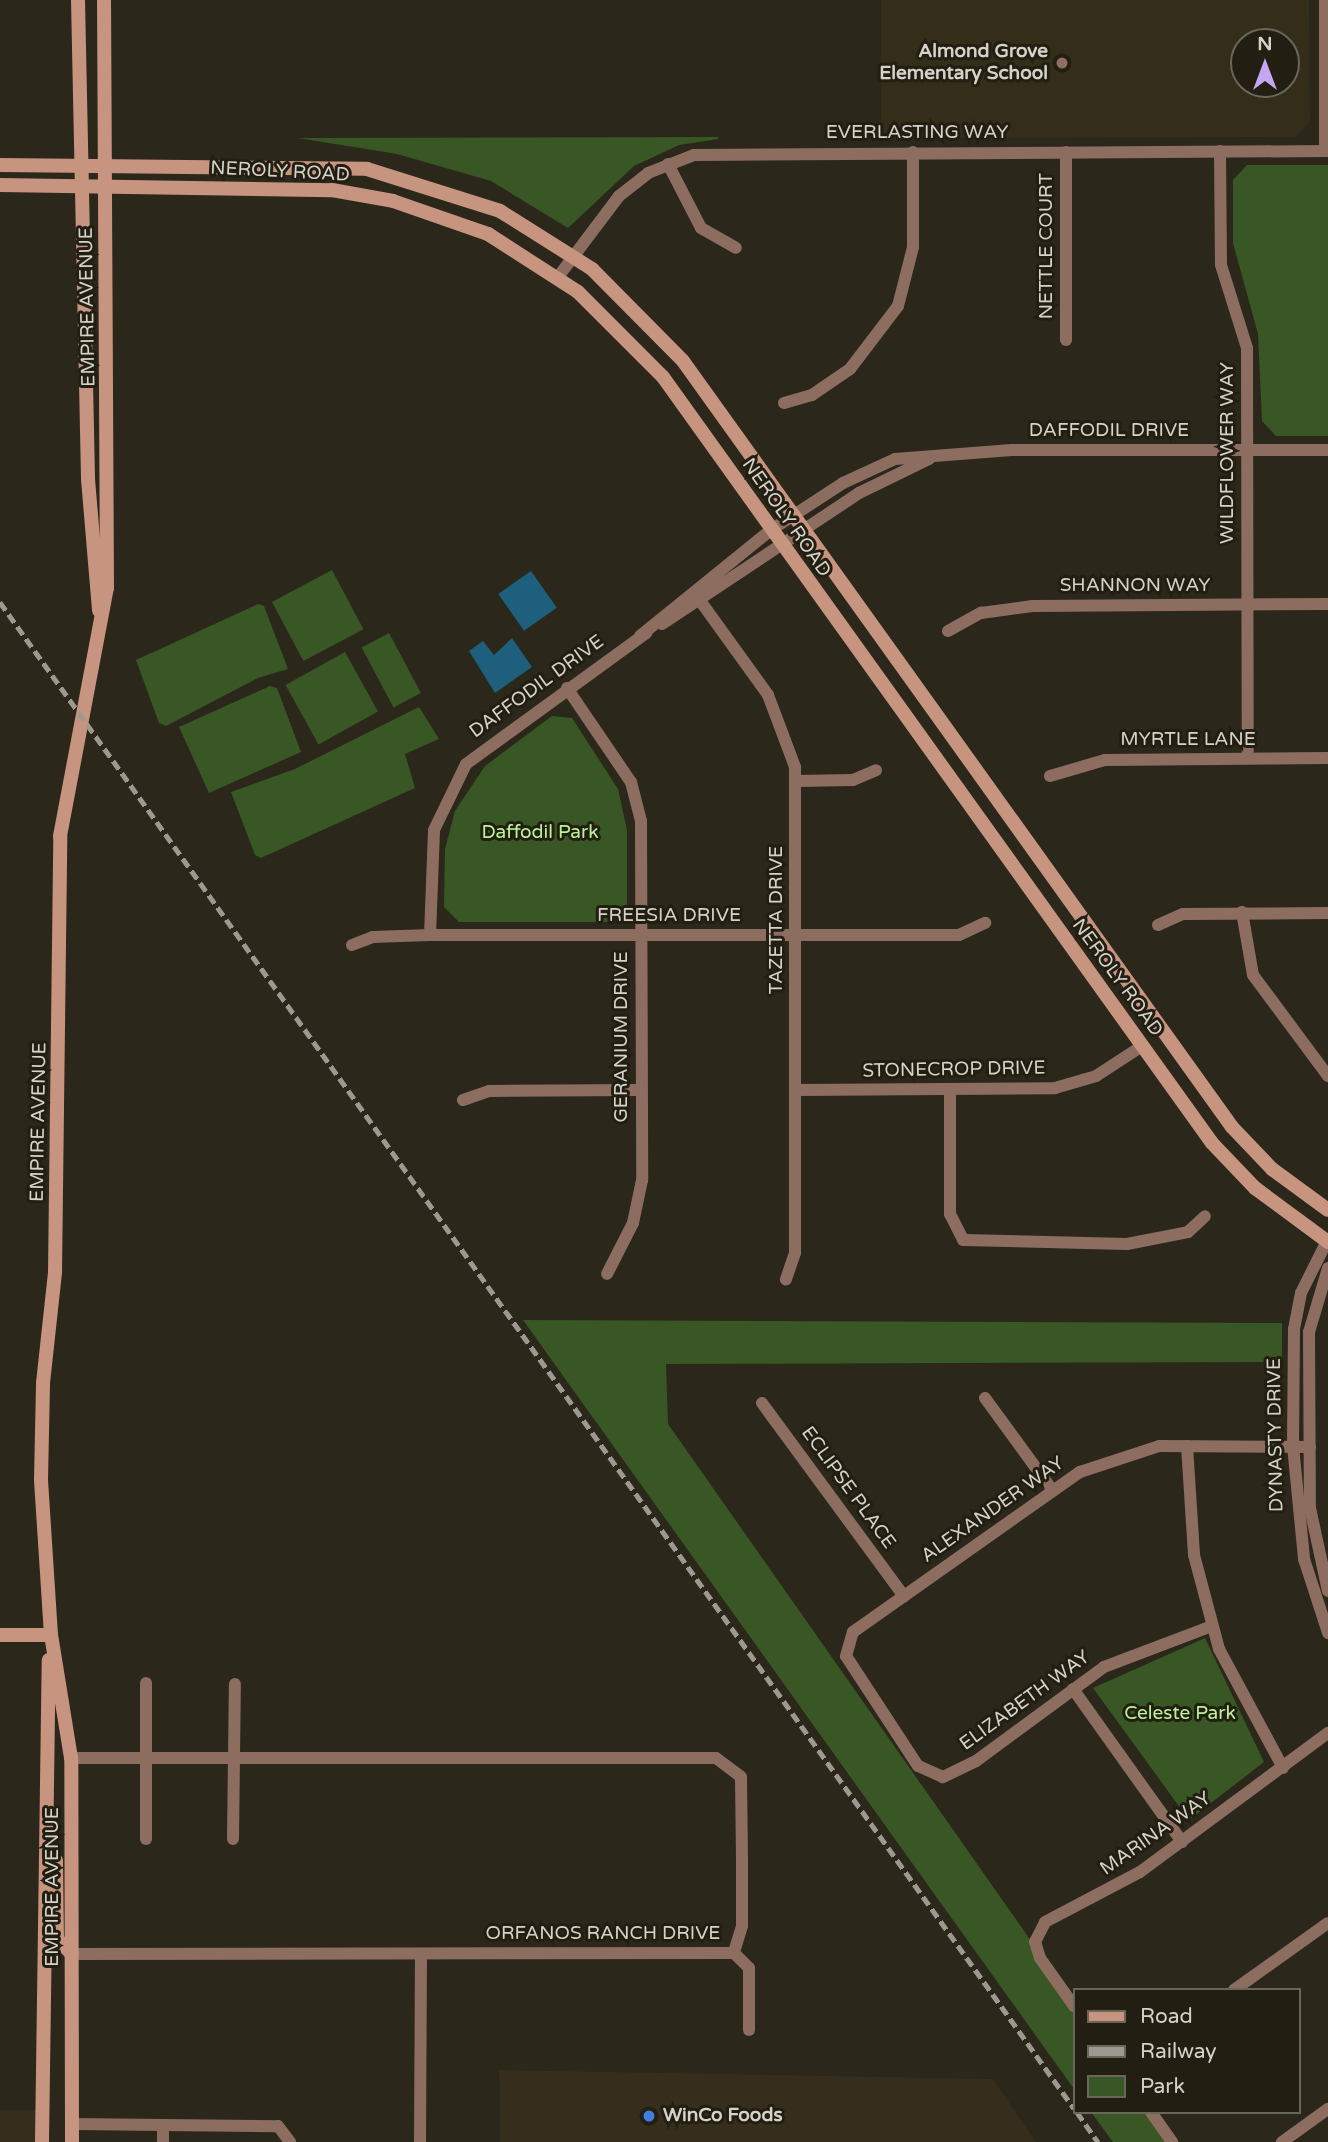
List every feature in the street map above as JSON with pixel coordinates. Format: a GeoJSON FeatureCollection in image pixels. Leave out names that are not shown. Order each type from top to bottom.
{"type":"FeatureCollection","features":[{"type":"Feature","properties":{"kind":"street","name":"EMPIRE AVENUE"},"geometry":{"type":"LineString","coordinates":[[78,0],[79,165],[88,479],[99,612]]}},
{"type":"Feature","properties":{"kind":"street","name":"EMPIRE AVENUE"},"geometry":{"type":"LineString","coordinates":[[42,2142],[45,1839],[51,1634],[41,1480],[43,1383],[55,1272],[60,836],[99,612],[107,588],[110,486],[104,0]]}},
{"type":"Feature","properties":{"kind":"street"},"geometry":{"type":"LineString","coordinates":[[1325,0],[1326,151]]}},
{"type":"Feature","properties":{"kind":"street","name":"WILDFLOWER WAY"},"geometry":{"type":"LineString","coordinates":[[1220,151],[1221,265],[1247,348],[1248,758]]}},
{"type":"Feature","properties":{"kind":"street","name":"EVERLASTING WAY"},"geometry":{"type":"LineString","coordinates":[[558,277],[619,196],[668,164],[724,152],[1326,151]]}},
{"type":"Feature","properties":{"kind":"street"},"geometry":{"type":"LineString","coordinates":[[785,403],[812,395],[850,369],[898,306],[913,247],[913,152]]}},
{"type":"Feature","properties":{"kind":"street","name":"NETTLE COURT"},"geometry":{"type":"LineString","coordinates":[[1066,152],[1066,340]]}},
{"type":"Feature","properties":{"kind":"street","name":"NEROLY ROAD"},"geometry":{"type":"LineString","coordinates":[[0,164],[367,169],[456,193],[574,256],[683,361],[1232,1127],[1272,1169],[1328,1210]]}},
{"type":"Feature","properties":{"kind":"street"},"geometry":{"type":"LineString","coordinates":[[668,164],[701,228],[736,248]]}},
{"type":"Feature","properties":{"kind":"street","name":"NEROLY ROAD"},"geometry":{"type":"LineString","coordinates":[[0,185],[332,190],[393,201],[488,234],[558,277],[613,321],[663,377],[1142,1046],[1221,1152],[1255,1188],[1328,1241]]}},
{"type":"Feature","properties":{"kind":"street","name":"DAFFODIL DRIVE"},"geometry":{"type":"LineString","coordinates":[[640,636],[692,589],[771,530],[869,468],[895,459],[992,450],[1328,450]]}},
{"type":"Feature","properties":{"kind":"street","name":"DAFFODIL DRIVE"},"geometry":{"type":"LineString","coordinates":[[430,935],[434,830],[453,784],[481,750],[640,636],[701,601],[803,530],[932,457]]}},
{"type":"Feature","properties":{"kind":"street"},"geometry":{"type":"LineString","coordinates":[[88,479],[110,486]]}},
{"type":"Feature","properties":{"kind":"street","name":"TAZETTA DRIVE"},"geometry":{"type":"LineString","coordinates":[[692,589],[768,695],[796,781],[795,1253],[786,1279]]}},
{"type":"Feature","properties":{"kind":"street","name":"SHANNON WAY"},"geometry":{"type":"LineString","coordinates":[[948,631],[981,613],[1033,606],[1328,604]]}},
{"type":"Feature","properties":{"kind":"street","name":"GERANIUM DRIVE"},"geometry":{"type":"LineString","coordinates":[[567,688],[632,782],[641,821],[640,1195],[607,1274]]}},
{"type":"Feature","properties":{"kind":"street","name":"MYRTLE LANE"},"geometry":{"type":"LineString","coordinates":[[1050,776],[1105,760],[1328,758]]}},
{"type":"Feature","properties":{"kind":"street"},"geometry":{"type":"LineString","coordinates":[[796,781],[853,780],[876,769]]}},
{"type":"Feature","properties":{"kind":"street"},"geometry":{"type":"LineString","coordinates":[[1242,912],[1253,975],[1328,1076]]}},
{"type":"Feature","properties":{"kind":"street"},"geometry":{"type":"LineString","coordinates":[[1158,925],[1183,914],[1328,913]]}},
{"type":"Feature","properties":{"kind":"street","name":"FREESIA DRIVE"},"geometry":{"type":"LineString","coordinates":[[352,945],[373,937],[430,935],[959,935],[985,923]]}},
{"type":"Feature","properties":{"kind":"street","name":"STONECROP DRIVE"},"geometry":{"type":"LineString","coordinates":[[797,1090],[1055,1088],[1096,1076],[1142,1046]]}},
{"type":"Feature","properties":{"kind":"street"},"geometry":{"type":"LineString","coordinates":[[463,1100],[489,1091],[641,1090]]}},
{"type":"Feature","properties":{"kind":"street"},"geometry":{"type":"LineString","coordinates":[[950,1090],[950,1214],[964,1240],[1127,1244],[1188,1232],[1205,1216]]}},
{"type":"Feature","properties":{"kind":"street","name":"DYNASTY DRIVE"},"geometry":{"type":"LineString","coordinates":[[1328,1241],[1301,1293],[1294,1329],[1293,1446],[1304,1559],[1328,1633]]}},
{"type":"Feature","properties":{"kind":"street","name":"DYNASTY DRIVE"},"geometry":{"type":"LineString","coordinates":[[1328,1268],[1309,1332],[1310,1508],[1328,1591]]}},
{"type":"Feature","properties":{"kind":"street"},"geometry":{"type":"LineString","coordinates":[[985,1398],[1052,1490]]}},
{"type":"Feature","properties":{"kind":"street","name":"ECLIPSE PLACE"},"geometry":{"type":"LineString","coordinates":[[762,1403],[904,1596]]}},
{"type":"Feature","properties":{"kind":"street"},"geometry":{"type":"LineString","coordinates":[[1187,1446],[1194,1555],[1212,1626],[1259,1732],[1283,1768]]}},
{"type":"Feature","properties":{"kind":"street","name":"ALEXANDER WAY"},"geometry":{"type":"LineString","coordinates":[[884,1718],[851,1670],[846,1645],[853,1632],[1052,1490],[1118,1457],[1187,1446],[1310,1447]]}},
{"type":"Feature","properties":{"kind":"street","name":"ELIZABETH WAY"},"geometry":{"type":"LineString","coordinates":[[884,1718],[918,1766],[943,1777],[966,1768],[1104,1667],[1212,1626]]}},
{"type":"Feature","properties":{"kind":"street","name":"EMPIRE AVENUE"},"geometry":{"type":"LineString","coordinates":[[51,1634],[71,1758],[72,2142]]}},
{"type":"Feature","properties":{"kind":"street"},"geometry":{"type":"LineString","coordinates":[[0,1635],[51,1634]]}},
{"type":"Feature","properties":{"kind":"street"},"geometry":{"type":"LineString","coordinates":[[146,1683],[146,1839]]}},
{"type":"Feature","properties":{"kind":"street"},"geometry":{"type":"LineString","coordinates":[[233,1839],[235,1684]]}},
{"type":"Feature","properties":{"kind":"street"},"geometry":{"type":"LineString","coordinates":[[1073,1689],[1182,1843]]}},
{"type":"Feature","properties":{"kind":"street","name":"MARINA WAY"},"geometry":{"type":"LineString","coordinates":[[1072,2003],[1040,1958],[1040,1928],[1182,1843],[1328,1733]]}},
{"type":"Feature","properties":{"kind":"street","name":"ORFANOS RANCH DRIVE"},"geometry":{"type":"LineString","coordinates":[[71,1758],[716,1758],[741,1777],[741,1926],[734,1953],[72,1954]]}},
{"type":"Feature","properties":{"kind":"street"},"geometry":{"type":"LineString","coordinates":[[45,1839],[56,1861],[57,1939],[72,1954]]}},
{"type":"Feature","properties":{"kind":"street"},"geometry":{"type":"LineString","coordinates":[[1237,1988],[1328,1923]]}},
{"type":"Feature","properties":{"kind":"street"},"geometry":{"type":"LineString","coordinates":[[734,1953],[749,1968],[749,2030]]}},
{"type":"Feature","properties":{"kind":"street"},"geometry":{"type":"LineString","coordinates":[[420,2142],[421,1954]]}},
{"type":"Feature","properties":{"kind":"street"},"geometry":{"type":"LineString","coordinates":[[1282,2142],[1328,2109]]}},
{"type":"Feature","properties":{"kind":"street"},"geometry":{"type":"LineString","coordinates":[[1152,2114],[1172,2142]]}},
{"type":"Feature","properties":{"kind":"street"},"geometry":{"type":"LineString","coordinates":[[72,2124],[278,2126],[290,2142]]}},
{"type":"Feature","properties":{"kind":"street"},"geometry":{"type":"LineString","coordinates":[[163,2125],[163,2142]]}},
{"type":"Feature","properties":{"kind":"shaded area","name":"Almond Grove Elementary School"},"geometry":{"type":"Polygon","coordinates":[[[881,0],[1309,0],[1310,122],[1295,137],[881,138],[881,0]]]}},
{"type":"Feature","properties":{"kind":"shaded area"},"geometry":{"type":"Polygon","coordinates":[[[499,2070],[993,2079],[1036,2142],[500,2142],[499,2070]]]}},
{"type":"Feature","properties":{"kind":"shaded area"},"geometry":{"type":"Polygon","coordinates":[[[0,2110],[45,2110],[45,2142],[0,2142],[0,2110]]]}},
{"type":"Feature","properties":{"kind":"green space"},"geometry":{"type":"Polygon","coordinates":[[[298,138],[718,139],[679,145],[634,166],[568,228],[491,181],[397,154],[298,138]]]}},
{"type":"Feature","properties":{"kind":"green space"},"geometry":{"type":"Polygon","coordinates":[[[1247,165],[1328,165],[1328,436],[1276,436],[1262,421],[1258,334],[1233,243],[1233,180],[1247,165]]]}},
{"type":"Feature","properties":{"kind":"green space"},"geometry":{"type":"Polygon","coordinates":[[[332,570],[363,629],[303,661],[272,602],[332,570]]]}},
{"type":"Feature","properties":{"kind":"green space"},"geometry":{"type":"Polygon","coordinates":[[[258,604],[264,606],[288,669],[258,678],[166,726],[159,723],[136,660],[258,604]]]}},
{"type":"Feature","properties":{"kind":"green space"},"geometry":{"type":"Polygon","coordinates":[[[389,633],[421,693],[394,708],[362,648],[389,633]]]}},
{"type":"Feature","properties":{"kind":"green space"},"geometry":{"type":"Polygon","coordinates":[[[345,652],[378,711],[318,744],[286,685],[345,652]]]}},
{"type":"Feature","properties":{"kind":"green space"},"geometry":{"type":"Polygon","coordinates":[[[270,686],[277,688],[301,752],[209,793],[179,727],[270,686]]]}},
{"type":"Feature","properties":{"kind":"green space"},"geometry":{"type":"Polygon","coordinates":[[[419,707],[439,739],[405,754],[415,788],[261,858],[255,855],[231,792],[295,769],[419,707]]]}},
{"type":"Feature","properties":{"kind":"green space","name":"Daffodil Park"},"geometry":{"type":"Polygon","coordinates":[[[552,716],[572,718],[618,789],[627,830],[627,907],[612,922],[459,922],[444,907],[445,849],[455,811],[485,766],[552,716]]]}},
{"type":"Feature","properties":{"kind":"green space"},"geometry":{"type":"Polygon","coordinates":[[[523,1320],[1282,1323],[1282,1362],[666,1364],[668,1424],[1072,1999],[1072,2086],[523,1320]]]}},
{"type":"Feature","properties":{"kind":"green space","name":"Celeste Park"},"geometry":{"type":"Polygon","coordinates":[[[1205,1638],[1264,1762],[1189,1820],[1093,1688],[1205,1638]]]}},
{"type":"Feature","properties":{"kind":"green space"},"geometry":{"type":"Polygon","coordinates":[[[1092,2114],[1153,2114],[1172,2142],[1113,2142],[1092,2114]]]}},
{"type":"Feature","properties":{"kind":"water"},"geometry":{"type":"Polygon","coordinates":[[[531,571],[557,608],[524,631],[498,594],[531,571]]]}},
{"type":"Feature","properties":{"kind":"water"},"geometry":{"type":"Polygon","coordinates":[[[512,638],[532,667],[495,693],[469,651],[483,641],[494,655],[512,638]]]}},
{"type":"Feature","properties":{"kind":"railway"},"geometry":{"type":"LineString","coordinates":[[0,602],[1072,2105]]}},
{"type":"Feature","properties":{"kind":"railway"},"geometry":{"type":"LineString","coordinates":[[1078,2114],[1098,2142]]}},
{"type":"Feature","properties":{"kind":"place","name":"Almond Grove Elementary School"},"geometry":{"type":"Point","coordinates":[1062,63]}},
{"type":"Feature","properties":{"kind":"place","name":"WinCo Foods"},"geometry":{"type":"Point","coordinates":[649,2116]}}]}
